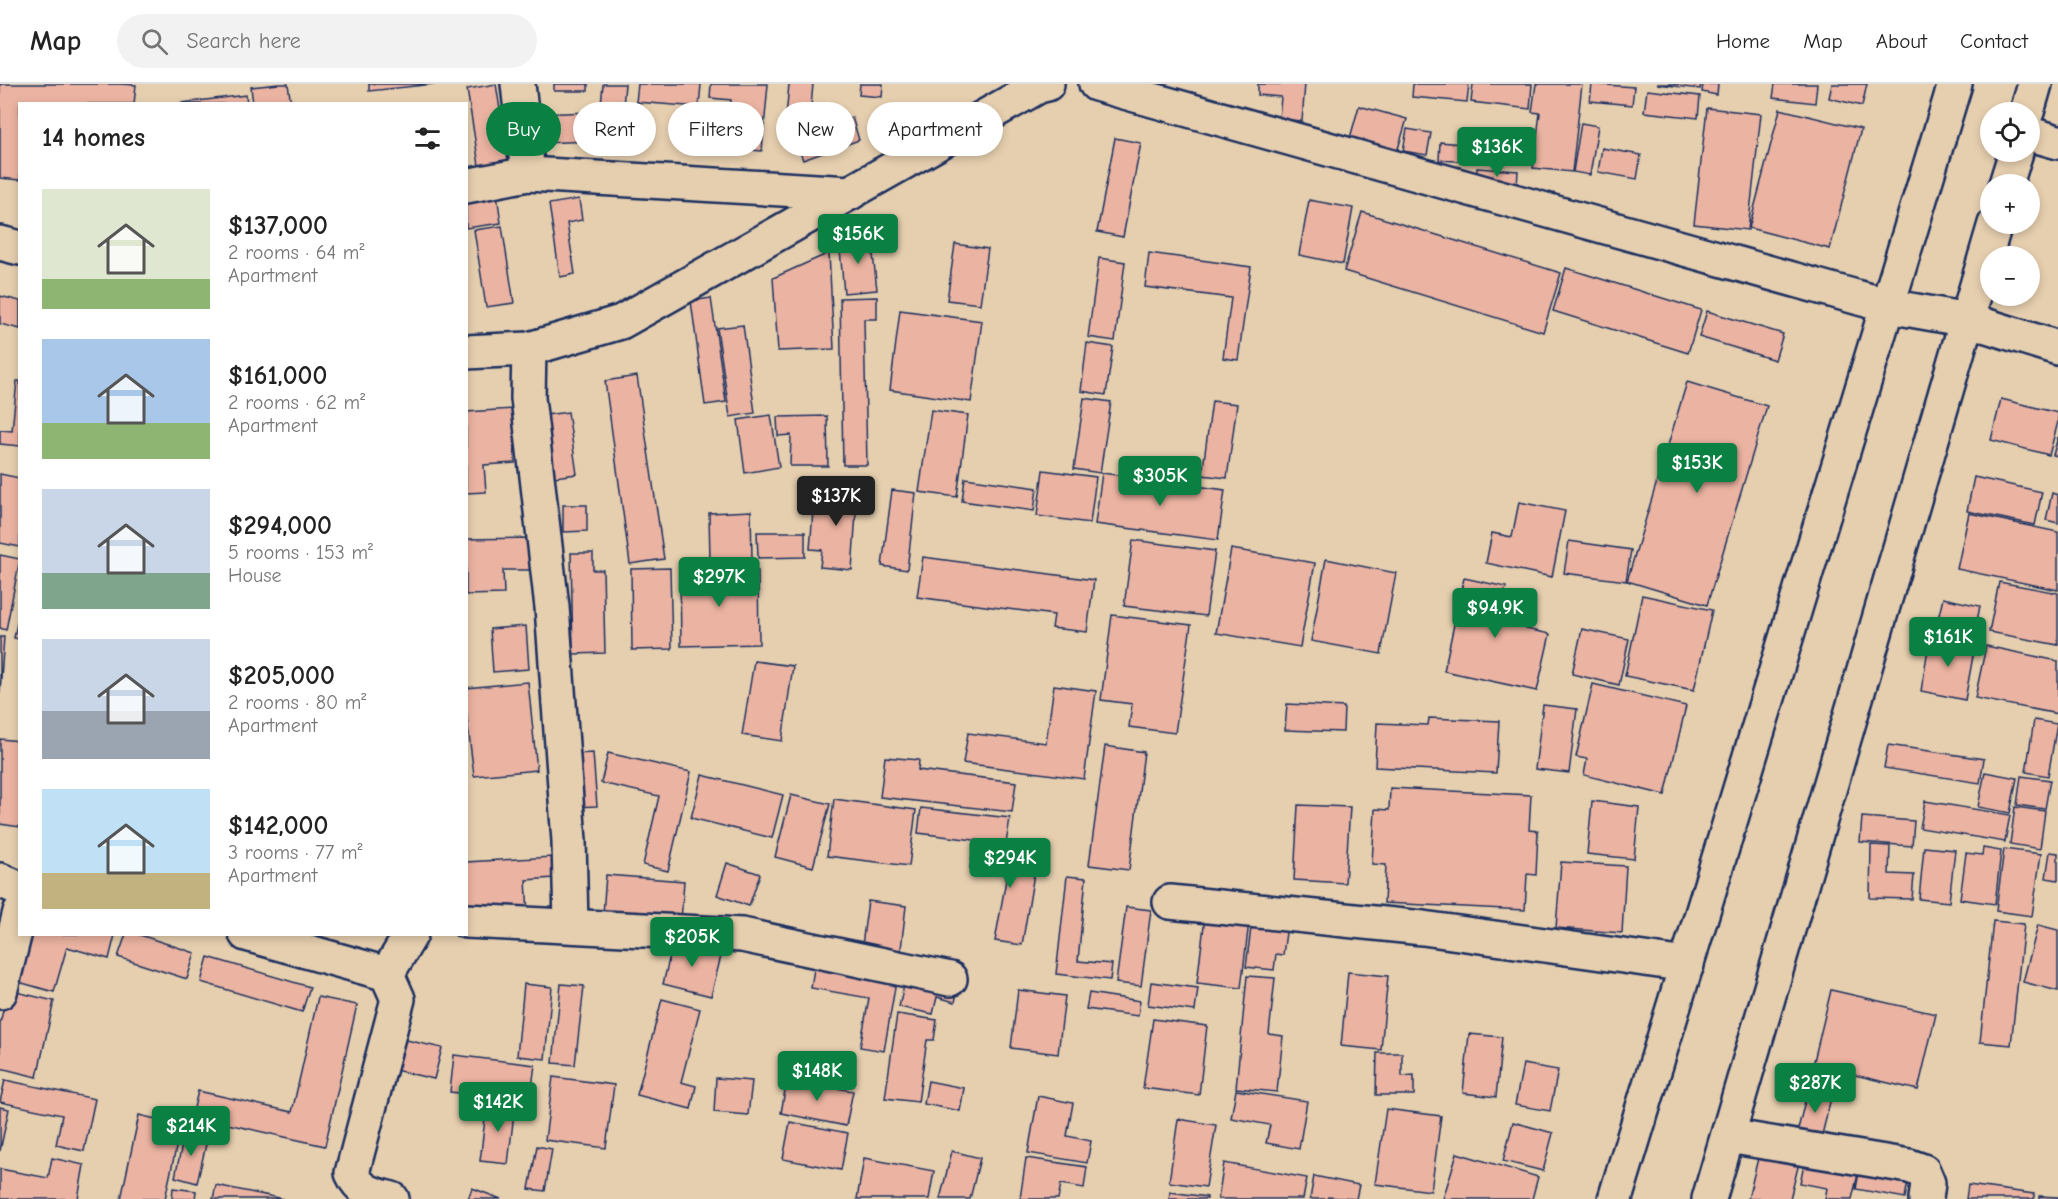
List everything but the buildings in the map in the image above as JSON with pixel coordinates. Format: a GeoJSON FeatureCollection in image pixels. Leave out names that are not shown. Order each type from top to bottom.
{"type":"FeatureCollection","features":[{"type":"Feature","properties":{"kind":"main road"},"geometry":{"type":"LineString","coordinates":[[518,84],[528,174]]}},
{"type":"Feature","properties":{"kind":"main road"},"geometry":{"type":"LineString","coordinates":[[468,352],[529,349],[621,322],[1047,84]]}},
{"type":"Feature","properties":{"kind":"main road"},"geometry":{"type":"LineString","coordinates":[[1096,84],[1888,306],[1968,320],[2058,348]]}},
{"type":"Feature","properties":{"kind":"main road"},"geometry":{"type":"LineString","coordinates":[[1615,1199],[1955,84]]}},
{"type":"Feature","properties":{"kind":"main road"},"geometry":{"type":"LineString","coordinates":[[2030,102],[2035,84]]}},
{"type":"Feature","properties":{"kind":"main road"},"geometry":{"type":"LineString","coordinates":[[2040,137],[2058,142]]}},
{"type":"Feature","properties":{"kind":"main road"},"geometry":{"type":"LineString","coordinates":[[468,186],[528,174],[849,193]]}},
{"type":"Feature","properties":{"kind":"main road"},"geometry":{"type":"LineString","coordinates":[[1709,1199],[1992,234]]}},
{"type":"Feature","properties":{"kind":"main road"},"geometry":{"type":"LineString","coordinates":[[0,243],[18,248]]}},
{"type":"Feature","properties":{"kind":"main road"},"geometry":{"type":"LineString","coordinates":[[529,349],[528,398],[552,607],[569,841],[570,925]]}},
{"type":"Feature","properties":{"kind":"main road"},"geometry":{"type":"LineString","coordinates":[[0,880],[18,887]]}},
{"type":"Feature","properties":{"kind":"main road"},"geometry":{"type":"LineString","coordinates":[[1170,902],[1423,928],[1687,965]]}},
{"type":"Feature","properties":{"kind":"main road"},"geometry":{"type":"LineString","coordinates":[[0,992],[18,920]]}},
{"type":"Feature","properties":{"kind":"main road"},"geometry":{"type":"LineString","coordinates":[[468,921],[742,935],[950,979]]}},
{"type":"Feature","properties":{"kind":"main road"},"geometry":{"type":"LineString","coordinates":[[253,936],[387,974]]}},
{"type":"Feature","properties":{"kind":"main road"},"geometry":{"type":"LineString","coordinates":[[387,974],[410,936]]}},
{"type":"Feature","properties":{"kind":"main road"},"geometry":{"type":"LineString","coordinates":[[387,974],[398,999],[352,1173],[357,1185],[369,1193],[392,1199]]}},
{"type":"Feature","properties":{"kind":"main road"},"geometry":{"type":"LineString","coordinates":[[1728,1136],[1909,1166],[1923,1171],[1928,1183],[1926,1199]]}}]}
